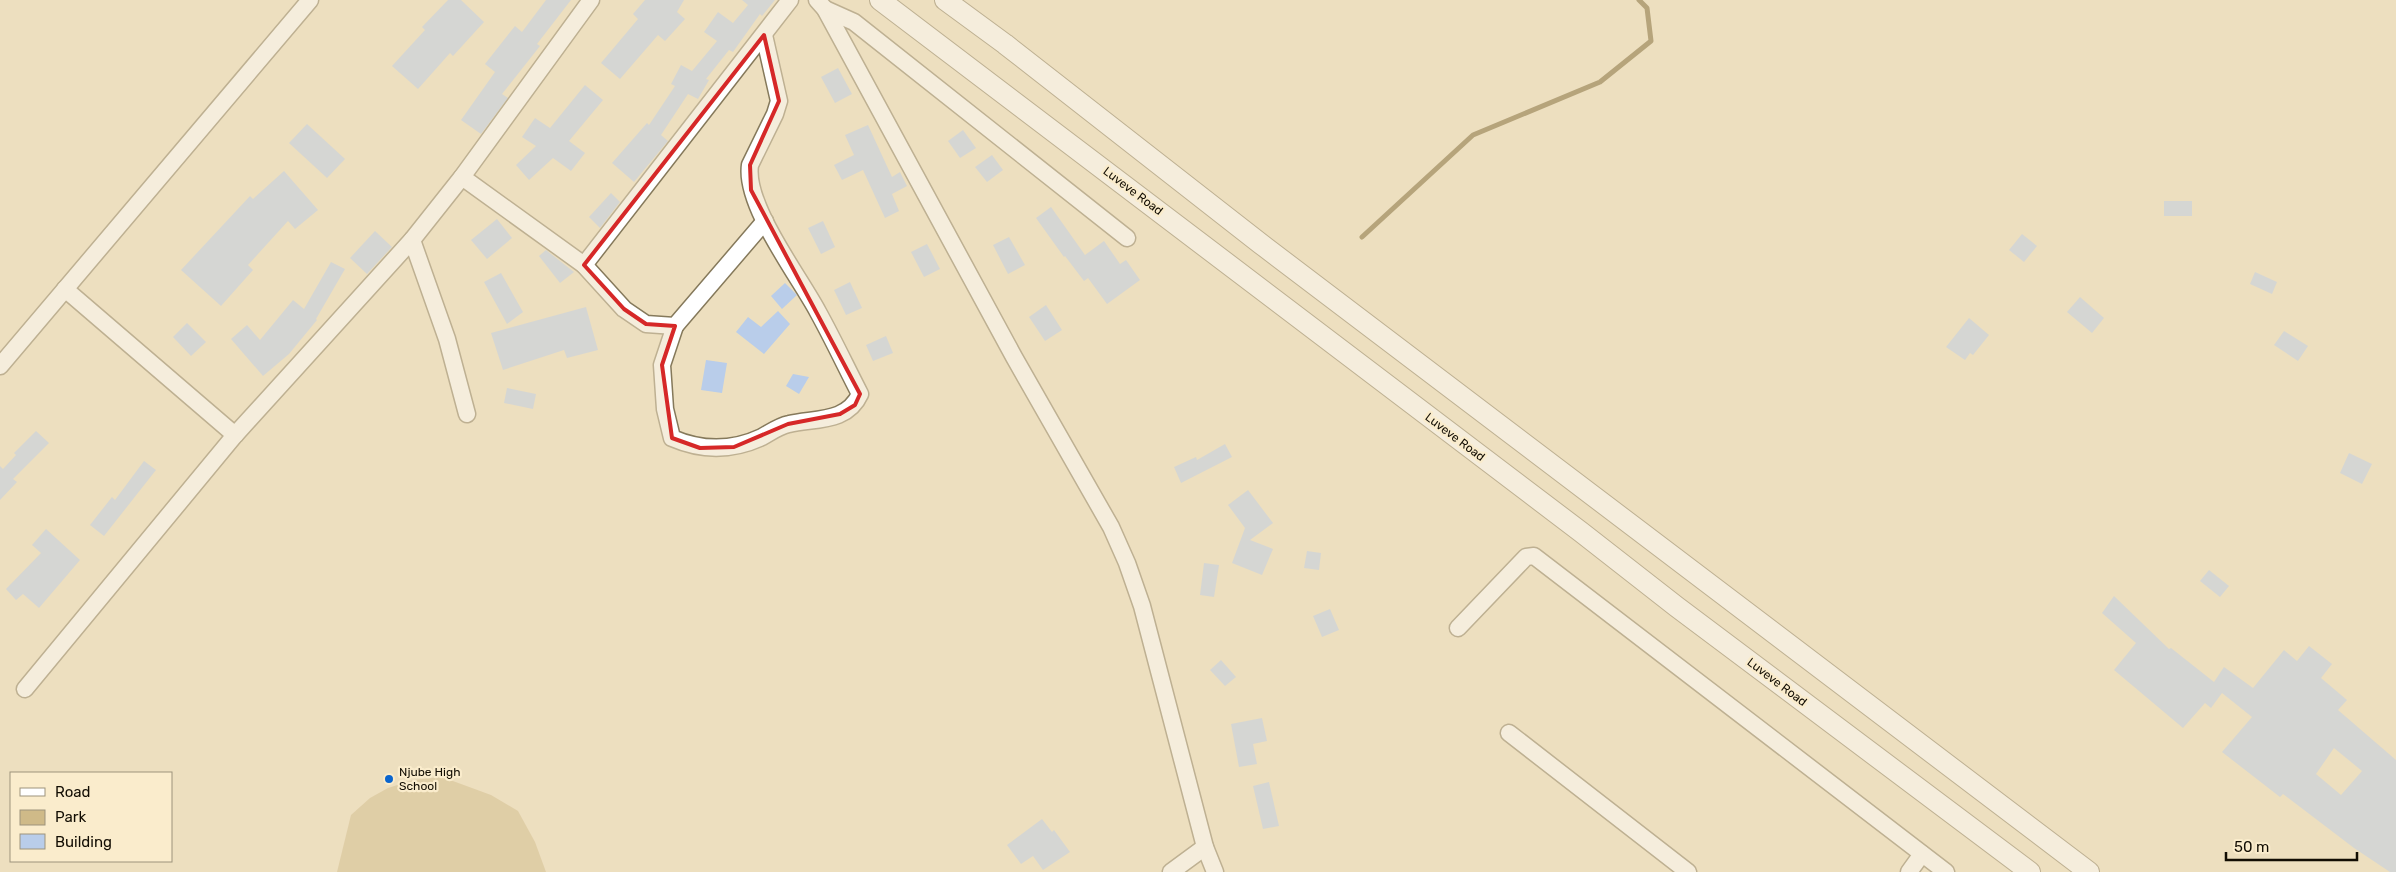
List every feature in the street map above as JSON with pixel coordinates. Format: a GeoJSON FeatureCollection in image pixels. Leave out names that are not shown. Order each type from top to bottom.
{"type":"FeatureCollection","features":[{"type":"Feature","properties":{"kind":"street"},"geometry":{"type":"LineString","coordinates":[[0,366],[310,0]]}},
{"type":"Feature","properties":{"kind":"street"},"geometry":{"type":"LineString","coordinates":[[25,689],[235,435],[412,240],[462,176],[591,0]]}},
{"type":"Feature","properties":{"kind":"street"},"geometry":{"type":"LineString","coordinates":[[584,265],[790,0]]}},
{"type":"Feature","properties":{"kind":"street","name":"Luveve Road"},"geometry":{"type":"LineString","coordinates":[[880,0],[1581,532],[1677,607],[2030,872]]}},
{"type":"Feature","properties":{"kind":"street"},"geometry":{"type":"LineString","coordinates":[[944,0],[1005,44],[1261,244],[2089,872]]}},
{"type":"Feature","properties":{"kind":"street"},"geometry":{"type":"LineString","coordinates":[[821,5],[854,22],[1127,238]]}},
{"type":"Feature","properties":{"kind":"street"},"geometry":{"type":"LineString","coordinates":[[821,5],[1014,356],[1111,527],[1127,563],[1142,606],[1205,847],[1215,872]]}},
{"type":"Feature","properties":{"kind":"street"},"geometry":{"type":"LineString","coordinates":[[764,35],[780,101],[750,165],[748,174],[751,190],[765,221],[818,311],[860,394],[855,404],[840,414],[788,424],[761,437],[734,446],[700,448],[684,443],[672,438],[668,426],[662,366],[675,326],[765,221]]}},
{"type":"Feature","properties":{"kind":"street"},"geometry":{"type":"LineString","coordinates":[[462,176],[584,265],[624,309],[638,319],[646,324],[675,326]]}},
{"type":"Feature","properties":{"kind":"street"},"geometry":{"type":"LineString","coordinates":[[412,240],[447,339],[467,414]]}},
{"type":"Feature","properties":{"kind":"street"},"geometry":{"type":"LineString","coordinates":[[65,289],[235,435]]}},
{"type":"Feature","properties":{"kind":"street"},"geometry":{"type":"LineString","coordinates":[[1458,628],[1526,557],[1534,556],[1946,872]]}},
{"type":"Feature","properties":{"kind":"street"},"geometry":{"type":"LineString","coordinates":[[1509,733],[1688,872]]}},
{"type":"Feature","properties":{"kind":"street"},"geometry":{"type":"LineString","coordinates":[[1171,872],[1205,847]]}},
{"type":"Feature","properties":{"kind":"street"},"geometry":{"type":"LineString","coordinates":[[1909,872],[1922,854]]}},
{"type":"Feature","properties":{"kind":"highlighted area"},"geometry":{"type":"Polygon","coordinates":[[[764,35],[779,101],[750,165],[751,190],[860,394],[855,405],[840,414],[788,424],[734,447],[700,448],[672,438],[662,365],[675,326],[646,324],[624,309],[584,265],[764,35]]]}},
{"type":"Feature","properties":{"kind":"green space"},"geometry":{"type":"Polygon","coordinates":[[[442,777],[491,795],[518,811],[535,842],[546,872],[337,872],[351,815],[370,798],[388,788],[413,780],[442,777]]]}},
{"type":"Feature","properties":{"kind":"building"},"geometry":{"type":"Polygon","coordinates":[[[448,0],[461,0],[484,22],[453,56],[450,53],[418,89],[392,66],[425,30],[422,27],[448,0]]]}},
{"type":"Feature","properties":{"kind":"building"},"geometry":{"type":"Polygon","coordinates":[[[546,0],[571,0],[537,44],[540,46],[502,94],[508,98],[481,134],[461,120],[495,72],[485,64],[515,26],[522,32],[546,0]]]}},
{"type":"Feature","properties":{"kind":"building"},"geometry":{"type":"Polygon","coordinates":[[[645,0],[684,0],[677,12],[685,19],[665,41],[658,35],[620,79],[601,63],[638,19],[633,14],[645,0]]]}},
{"type":"Feature","properties":{"kind":"building"},"geometry":{"type":"Polygon","coordinates":[[[742,0],[775,0],[762,16],[760,14],[733,52],[729,50],[706,79],[709,80],[698,99],[688,94],[661,135],[668,141],[634,182],[612,163],[647,123],[649,125],[675,86],[671,84],[681,65],[692,71],[717,41],[704,32],[718,12],[733,23],[748,5],[742,0]]]}},
{"type":"Feature","properties":{"kind":"building"},"geometry":{"type":"Polygon","coordinates":[[[838,68],[852,94],[835,103],[821,77],[838,68]]]}},
{"type":"Feature","properties":{"kind":"building"},"geometry":{"type":"Polygon","coordinates":[[[585,85],[603,100],[569,141],[585,153],[571,171],[553,158],[529,180],[516,165],[536,146],[522,137],[535,118],[550,128],[585,85]]]}},
{"type":"Feature","properties":{"kind":"building"},"geometry":{"type":"Polygon","coordinates":[[[307,124],[345,159],[327,178],[289,143],[307,124]]]}},
{"type":"Feature","properties":{"kind":"building"},"geometry":{"type":"Polygon","coordinates":[[[868,125],[892,177],[900,172],[907,186],[892,194],[899,211],[885,218],[863,170],[842,180],[834,165],[854,155],[845,135],[868,125]]]}},
{"type":"Feature","properties":{"kind":"building"},"geometry":{"type":"Polygon","coordinates":[[[963,130],[976,148],[960,158],[948,141],[963,130]]]}},
{"type":"Feature","properties":{"kind":"building"},"geometry":{"type":"Polygon","coordinates":[[[992,155],[1003,170],[987,182],[975,167],[992,155]]]}},
{"type":"Feature","properties":{"kind":"building"},"geometry":{"type":"Polygon","coordinates":[[[284,171],[318,210],[295,229],[288,221],[248,265],[253,270],[221,306],[181,270],[250,196],[253,199],[284,171]]]}},
{"type":"Feature","properties":{"kind":"building"},"geometry":{"type":"Polygon","coordinates":[[[611,193],[620,202],[600,228],[589,217],[611,193]]]}},
{"type":"Feature","properties":{"kind":"building"},"geometry":{"type":"Polygon","coordinates":[[[2164,201],[2192,201],[2192,216],[2164,216],[2164,201]]]}},
{"type":"Feature","properties":{"kind":"building"},"geometry":{"type":"Polygon","coordinates":[[[1051,207],[1085,255],[1104,241],[1120,264],[1126,260],[1140,280],[1107,304],[1088,278],[1084,281],[1064,257],[1036,218],[1051,207]]]}},
{"type":"Feature","properties":{"kind":"building"},"geometry":{"type":"Polygon","coordinates":[[[497,219],[512,238],[487,259],[471,240],[497,219]]]}},
{"type":"Feature","properties":{"kind":"building"},"geometry":{"type":"Polygon","coordinates":[[[823,221],[835,247],[821,254],[808,228],[823,221]]]}},
{"type":"Feature","properties":{"kind":"building"},"geometry":{"type":"Polygon","coordinates":[[[375,231],[392,247],[367,274],[350,258],[375,231]]]}},
{"type":"Feature","properties":{"kind":"building"},"geometry":{"type":"Polygon","coordinates":[[[2022,234],[2037,246],[2024,262],[2009,250],[2022,234]]]}},
{"type":"Feature","properties":{"kind":"building"},"geometry":{"type":"Polygon","coordinates":[[[1009,237],[1025,265],[1008,274],[993,245],[1009,237]]]}},
{"type":"Feature","properties":{"kind":"building"},"geometry":{"type":"Polygon","coordinates":[[[927,244],[940,269],[924,277],[911,252],[927,244]]]}},
{"type":"Feature","properties":{"kind":"building"},"geometry":{"type":"Polygon","coordinates":[[[546,250],[574,272],[560,283],[539,256],[546,250]]]}},
{"type":"Feature","properties":{"kind":"building"},"geometry":{"type":"Polygon","coordinates":[[[331,262],[345,269],[317,320],[289,354],[263,376],[231,339],[247,325],[260,340],[293,300],[304,309],[331,262]]]}},
{"type":"Feature","properties":{"kind":"building"},"geometry":{"type":"Polygon","coordinates":[[[2255,272],[2277,282],[2272,294],[2250,284],[2255,272]]]}},
{"type":"Feature","properties":{"kind":"building"},"geometry":{"type":"Polygon","coordinates":[[[501,273],[523,312],[507,324],[484,282],[501,273]]]}},
{"type":"Feature","properties":{"kind":"building"},"geometry":{"type":"Polygon","coordinates":[[[850,282],[862,308],[846,315],[834,290],[850,282]]]}},
{"type":"Feature","properties":{"kind":"building"},"geometry":{"type":"Polygon","coordinates":[[[785,283],[797,295],[782,309],[771,296],[785,283]]]}},
{"type":"Feature","properties":{"kind":"building"},"geometry":{"type":"Polygon","coordinates":[[[2080,297],[2104,318],[2092,333],[2067,312],[2080,297]]]}},
{"type":"Feature","properties":{"kind":"building"},"geometry":{"type":"Polygon","coordinates":[[[1046,305],[1062,330],[1045,341],[1029,317],[1046,305]]]}},
{"type":"Feature","properties":{"kind":"building"},"geometry":{"type":"Polygon","coordinates":[[[586,307],[598,350],[567,358],[564,350],[503,370],[491,333],[586,307]]]}},
{"type":"Feature","properties":{"kind":"building"},"geometry":{"type":"Polygon","coordinates":[[[778,311],[790,324],[764,354],[736,332],[748,317],[761,327],[778,311]]]}},
{"type":"Feature","properties":{"kind":"building"},"geometry":{"type":"Polygon","coordinates":[[[1969,318],[1989,335],[1973,355],[1970,353],[1965,360],[1946,347],[1969,318]]]}},
{"type":"Feature","properties":{"kind":"building"},"geometry":{"type":"Polygon","coordinates":[[[187,323],[206,342],[191,356],[173,337],[187,323]]]}},
{"type":"Feature","properties":{"kind":"building"},"geometry":{"type":"Polygon","coordinates":[[[2284,331],[2308,346],[2298,361],[2274,345],[2284,331]]]}},
{"type":"Feature","properties":{"kind":"building"},"geometry":{"type":"Polygon","coordinates":[[[886,336],[893,353],[873,361],[866,345],[886,336]]]}},
{"type":"Feature","properties":{"kind":"building"},"geometry":{"type":"Polygon","coordinates":[[[706,360],[727,363],[722,393],[701,390],[706,360]]]}},
{"type":"Feature","properties":{"kind":"building"},"geometry":{"type":"Polygon","coordinates":[[[793,374],[809,377],[799,394],[786,386],[793,374]]]}},
{"type":"Feature","properties":{"kind":"building"},"geometry":{"type":"Polygon","coordinates":[[[507,388],[536,394],[533,409],[504,403],[507,388]]]}},
{"type":"Feature","properties":{"kind":"building"},"geometry":{"type":"Polygon","coordinates":[[[36,431],[49,443],[13,479],[17,482],[0,500],[0,466],[3,469],[16,455],[14,453],[36,431]]]}},
{"type":"Feature","properties":{"kind":"building"},"geometry":{"type":"Polygon","coordinates":[[[1225,444],[1232,457],[1181,483],[1174,467],[1196,457],[1197,460],[1225,444]]]}},
{"type":"Feature","properties":{"kind":"building"},"geometry":{"type":"Polygon","coordinates":[[[2349,453],[2372,464],[2362,484],[2340,473],[2349,453]]]}},
{"type":"Feature","properties":{"kind":"building"},"geometry":{"type":"Polygon","coordinates":[[[144,461],[156,470],[104,536],[90,525],[112,497],[115,500],[144,461]]]}},
{"type":"Feature","properties":{"kind":"building"},"geometry":{"type":"Polygon","coordinates":[[[1248,490],[1273,523],[1250,540],[1273,549],[1262,575],[1232,563],[1245,528],[1228,505],[1248,490]]]}},
{"type":"Feature","properties":{"kind":"building"},"geometry":{"type":"Polygon","coordinates":[[[46,529],[80,560],[39,608],[23,594],[16,600],[6,589],[41,553],[32,545],[46,529]]]}},
{"type":"Feature","properties":{"kind":"building"},"geometry":{"type":"Polygon","coordinates":[[[1307,551],[1321,553],[1319,570],[1304,568],[1307,551]]]}},
{"type":"Feature","properties":{"kind":"building"},"geometry":{"type":"Polygon","coordinates":[[[1204,563],[1219,565],[1214,597],[1200,595],[1204,563]]]}},
{"type":"Feature","properties":{"kind":"building"},"geometry":{"type":"Polygon","coordinates":[[[2209,570],[2229,586],[2220,597],[2200,581],[2209,570]]]}},
{"type":"Feature","properties":{"kind":"building"},"geometry":{"type":"Polygon","coordinates":[[[2114,596],[2169,649],[2171,648],[2214,682],[2224,667],[2253,688],[2284,650],[2297,661],[2309,646],[2332,664],[2321,678],[2347,700],[2338,710],[2396,760],[2396,872],[2390,872],[2354,848],[2283,794],[2280,797],[2222,752],[2252,717],[2222,693],[2211,708],[2205,703],[2183,728],[2114,670],[2136,643],[2102,613],[2114,596]],[[2334,748],[2316,774],[2341,795],[2362,771],[2334,748]]]}},
{"type":"Feature","properties":{"kind":"building"},"geometry":{"type":"Polygon","coordinates":[[[1330,609],[1339,630],[1322,637],[1313,616],[1330,609]]]}},
{"type":"Feature","properties":{"kind":"building"},"geometry":{"type":"Polygon","coordinates":[[[1221,660],[1236,677],[1225,686],[1210,670],[1221,660]]]}},
{"type":"Feature","properties":{"kind":"building"},"geometry":{"type":"Polygon","coordinates":[[[1262,718],[1267,741],[1253,744],[1257,764],[1239,767],[1231,724],[1262,718]]]}},
{"type":"Feature","properties":{"kind":"building"},"geometry":{"type":"Polygon","coordinates":[[[1269,782],[1279,826],[1263,829],[1253,786],[1269,782]]]}},
{"type":"Feature","properties":{"kind":"building"},"geometry":{"type":"Polygon","coordinates":[[[1042,819],[1052,832],[1054,830],[1070,852],[1043,870],[1033,856],[1021,864],[1007,845],[1042,819]]]}},
{"type":"Feature","properties":{"kind":"waterway"},"geometry":{"type":"LineString","coordinates":[[1362,237],[1473,135],[1600,82],[1651,41],[1647,8],[1639,0]]}},
{"type":"Feature","properties":{"kind":"place","name":"Njube High School"},"geometry":{"type":"Point","coordinates":[389,779]}}]}
